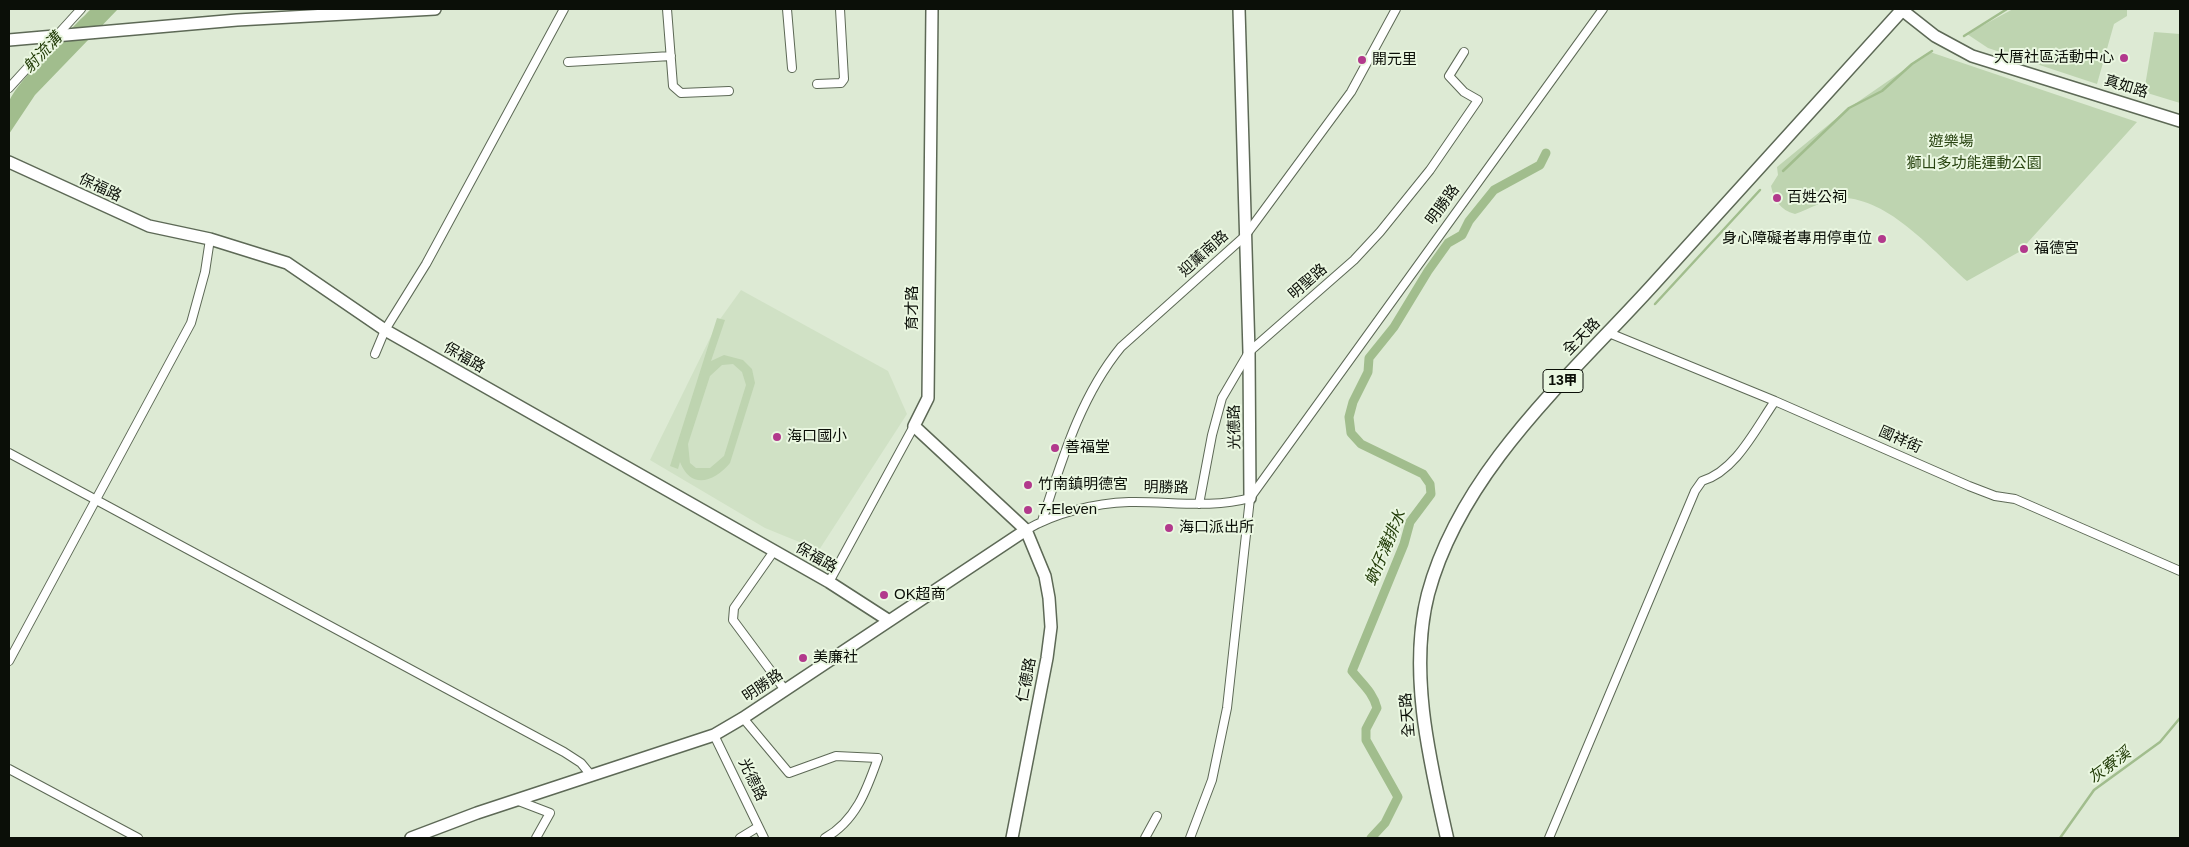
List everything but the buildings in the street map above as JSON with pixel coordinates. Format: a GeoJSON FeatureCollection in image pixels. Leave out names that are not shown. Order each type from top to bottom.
{"type":"FeatureCollection","features":[{"type":"Feature","properties":{"kind":"main road","name":"全天路"},"geometry":{"type":"LineString","coordinates":[[1447,838],[1427,745],[1422,698],[1422,637],[1428,596],[1441,554],[1476,487],[1555,388],[1609,333],[1901,10]]}},
{"type":"Feature","properties":{"kind":"street"},"geometry":{"type":"LineString","coordinates":[[9,88],[81,9]]}},
{"type":"Feature","properties":{"kind":"street"},"geometry":{"type":"LineString","coordinates":[[9,40],[237,20],[435,9]]}},
{"type":"Feature","properties":{"kind":"street"},"geometry":{"type":"LineString","coordinates":[[375,354],[385,330],[426,264],[564,9]]}},
{"type":"Feature","properties":{"kind":"street"},"geometry":{"type":"LineString","coordinates":[[667,9],[673,86],[680,93],[730,91]]}},
{"type":"Feature","properties":{"kind":"street"},"geometry":{"type":"LineString","coordinates":[[787,9],[792,68]]}},
{"type":"Feature","properties":{"kind":"street"},"geometry":{"type":"LineString","coordinates":[[818,84],[841,83],[844,79],[840,9]]}},
{"type":"Feature","properties":{"kind":"street","name":"育才路"},"geometry":{"type":"LineString","coordinates":[[829,582],[928,398],[932,9]]}},
{"type":"Feature","properties":{"kind":"street","name":"光德路"},"geometry":{"type":"LineString","coordinates":[[1190,838],[1212,780],[1227,708],[1250,498],[1249,352],[1239,9]]}},
{"type":"Feature","properties":{"kind":"street","name":"迎薰南路"},"geometry":{"type":"LineString","coordinates":[[1042,521],[1066,444],[1086,402],[1108,363],[1121,347],[1245,236],[1351,92],[1396,9]]}},
{"type":"Feature","properties":{"kind":"street","name":"明勝路"},"geometry":{"type":"LineString","coordinates":[[411,838],[590,774],[714,735],[743,718],[888,620],[1042,521],[1070,513],[1127,502],[1199,504],[1237,502],[1250,498],[1603,9]]}},
{"type":"Feature","properties":{"kind":"street","name":"真如路"},"geometry":{"type":"LineString","coordinates":[[1901,10],[1935,36],[1972,56],[2180,121]]}},
{"type":"Feature","properties":{"kind":"street","name":"明聖路"},"geometry":{"type":"LineString","coordinates":[[1199,504],[1212,435],[1222,398],[1249,352],[1354,260],[1380,232],[1430,170],[1478,100],[1464,92],[1449,76],[1464,52]]}},
{"type":"Feature","properties":{"kind":"street"},"geometry":{"type":"LineString","coordinates":[[568,62],[671,56]]}},
{"type":"Feature","properties":{"kind":"street","name":"保福路"},"geometry":{"type":"LineString","coordinates":[[9,162],[130,220],[148,226],[210,238],[287,264],[385,330],[829,582],[888,620]]}},
{"type":"Feature","properties":{"kind":"street"},"geometry":{"type":"LineString","coordinates":[[9,661],[191,323],[205,272],[210,238]]}},
{"type":"Feature","properties":{"kind":"street","name":"國祥街"},"geometry":{"type":"LineString","coordinates":[[1609,333],[1775,401],[1970,486],[1995,496],[2015,499],[2180,571]]}},
{"type":"Feature","properties":{"kind":"street"},"geometry":{"type":"LineString","coordinates":[[1549,838],[1695,491],[1702,481],[1711,478],[1740,454],[1775,401]]}},
{"type":"Feature","properties":{"kind":"street"},"geometry":{"type":"LineString","coordinates":[[914,426],[1026,530]]}},
{"type":"Feature","properties":{"kind":"street"},"geometry":{"type":"LineString","coordinates":[[9,453],[564,752],[581,763],[590,774]]}},
{"type":"Feature","properties":{"kind":"street","name":"仁德路"},"geometry":{"type":"LineString","coordinates":[[1012,838],[1047,658],[1051,627],[1045,576],[1026,530]]}},
{"type":"Feature","properties":{"kind":"street"},"geometry":{"type":"LineString","coordinates":[[774,551],[734,608],[733,620],[785,690]]}},
{"type":"Feature","properties":{"kind":"street"},"geometry":{"type":"LineString","coordinates":[[743,718],[789,773],[836,756],[878,758],[866,794],[841,829],[826,838]]}},
{"type":"Feature","properties":{"kind":"street","name":"光德路"},"geometry":{"type":"LineString","coordinates":[[714,735],[764,838]]}},
{"type":"Feature","properties":{"kind":"street"},"geometry":{"type":"LineString","coordinates":[[9,768],[138,838]]}},
{"type":"Feature","properties":{"kind":"street"},"geometry":{"type":"LineString","coordinates":[[514,800],[550,813],[536,838]]}},
{"type":"Feature","properties":{"kind":"street"},"geometry":{"type":"LineString","coordinates":[[1144,838],[1157,816]]}},
{"type":"Feature","properties":{"kind":"street"},"geometry":{"type":"LineString","coordinates":[[740,838],[758,827]]}},
{"type":"Feature","properties":{"kind":"shaded area"},"geometry":{"type":"Polygon","coordinates":[[[91,9],[118,9],[35,95],[9,134],[8,107],[13,95],[46,55],[91,9]]]}},
{"type":"Feature","properties":{"kind":"shaded area","name":"海口國小"},"geometry":{"type":"Polygon","coordinates":[[[741,290],[888,371],[907,414],[819,550],[765,528],[650,460],[718,322],[741,290]]]}},
{"type":"Feature","properties":{"kind":"green space"},"geometry":{"type":"Polygon","coordinates":[[[2013,9],[2127,9],[2127,16],[2114,24],[2097,84],[1988,48],[1967,34],[2013,9]]]}},
{"type":"Feature","properties":{"kind":"green space"},"geometry":{"type":"Polygon","coordinates":[[[2154,32],[2180,34],[2180,103],[2144,92],[2154,32]]]}},
{"type":"Feature","properties":{"kind":"green space","name":"獅山多功能運動公園"},"geometry":{"type":"Polygon","coordinates":[[[1930,52],[2137,122],[2019,252],[1967,281],[1910,229],[1877,207],[1860,200],[1837,198],[1795,214],[1785,210],[1778,204],[1771,186],[1778,175],[1777,167],[1849,108],[1930,52]]]}},
{"type":"Feature","properties":{"kind":"green space"},"geometry":{"type":"Polygon","coordinates":[[[717,318],[725,320],[711,361],[724,355],[743,360],[752,369],[755,383],[730,463],[717,475],[703,480],[696,480],[690,477],[680,462],[678,469],[670,466],[717,318]],[[733,364],[722,365],[710,376],[688,444],[690,463],[696,468],[710,468],[724,456],[746,385],[742,372],[733,364]]]}},
{"type":"Feature","properties":{"kind":"waterway"},"geometry":{"type":"LineString","coordinates":[[1964,36],[2007,9]]}},
{"type":"Feature","properties":{"kind":"waterway"},"geometry":{"type":"LineString","coordinates":[[1783,171],[1849,108],[1882,91],[1912,64],[1932,51]]}},
{"type":"Feature","properties":{"kind":"waterway","name":"蚋仔溝排水"},"geometry":{"type":"LineString","coordinates":[[1371,838],[1385,823],[1398,797],[1366,740],[1366,729],[1377,708],[1375,702],[1352,671],[1404,544],[1410,522],[1431,494],[1430,484],[1423,474],[1361,444],[1351,433],[1349,417],[1353,402],[1368,372],[1369,358],[1394,327],[1428,271],[1448,243],[1462,235],[1469,221],[1494,190],[1540,165],[1546,153]]}},
{"type":"Feature","properties":{"kind":"waterway"},"geometry":{"type":"LineString","coordinates":[[1655,304],[1760,190]]}},
{"type":"Feature","properties":{"kind":"waterway","name":"灰寮溪"},"geometry":{"type":"LineString","coordinates":[[2060,838],[2094,790],[2160,742],[2180,718]]}},
{"type":"Feature","properties":{"kind":"place","name":"大厝社區活動中心"},"geometry":{"type":"Point","coordinates":[2124,58]}},
{"type":"Feature","properties":{"kind":"place","name":"開元里"},"geometry":{"type":"Point","coordinates":[1362,60]}},
{"type":"Feature","properties":{"kind":"place","name":"百姓公祠"},"geometry":{"type":"Point","coordinates":[1777,198]}},
{"type":"Feature","properties":{"kind":"place","name":"身心障礙者專用停車位"},"geometry":{"type":"Point","coordinates":[1882,239]}},
{"type":"Feature","properties":{"kind":"place","name":"福德宮"},"geometry":{"type":"Point","coordinates":[2024,249]}},
{"type":"Feature","properties":{"kind":"place","name":"海口國小"},"geometry":{"type":"Point","coordinates":[777,437]}},
{"type":"Feature","properties":{"kind":"place","name":"善福堂"},"geometry":{"type":"Point","coordinates":[1055,448]}},
{"type":"Feature","properties":{"kind":"place","name":"竹南鎮明德宮"},"geometry":{"type":"Point","coordinates":[1028,485]}},
{"type":"Feature","properties":{"kind":"place","name":"7-Eleven"},"geometry":{"type":"Point","coordinates":[1028,510]}},
{"type":"Feature","properties":{"kind":"place","name":"海口派出所"},"geometry":{"type":"Point","coordinates":[1169,528]}},
{"type":"Feature","properties":{"kind":"place","name":"OK超商"},"geometry":{"type":"Point","coordinates":[884,595]}},
{"type":"Feature","properties":{"kind":"place","name":"美廉社"},"geometry":{"type":"Point","coordinates":[803,658]}},
{"type":"Feature","properties":{"kind":"water label","name":"射流溝"},"geometry":{"type":"Point","coordinates":[43,53]}},
{"type":"Feature","properties":{"kind":"park label","name":"遊樂場"},"geometry":{"type":"Point","coordinates":[1951,142]}}]}
